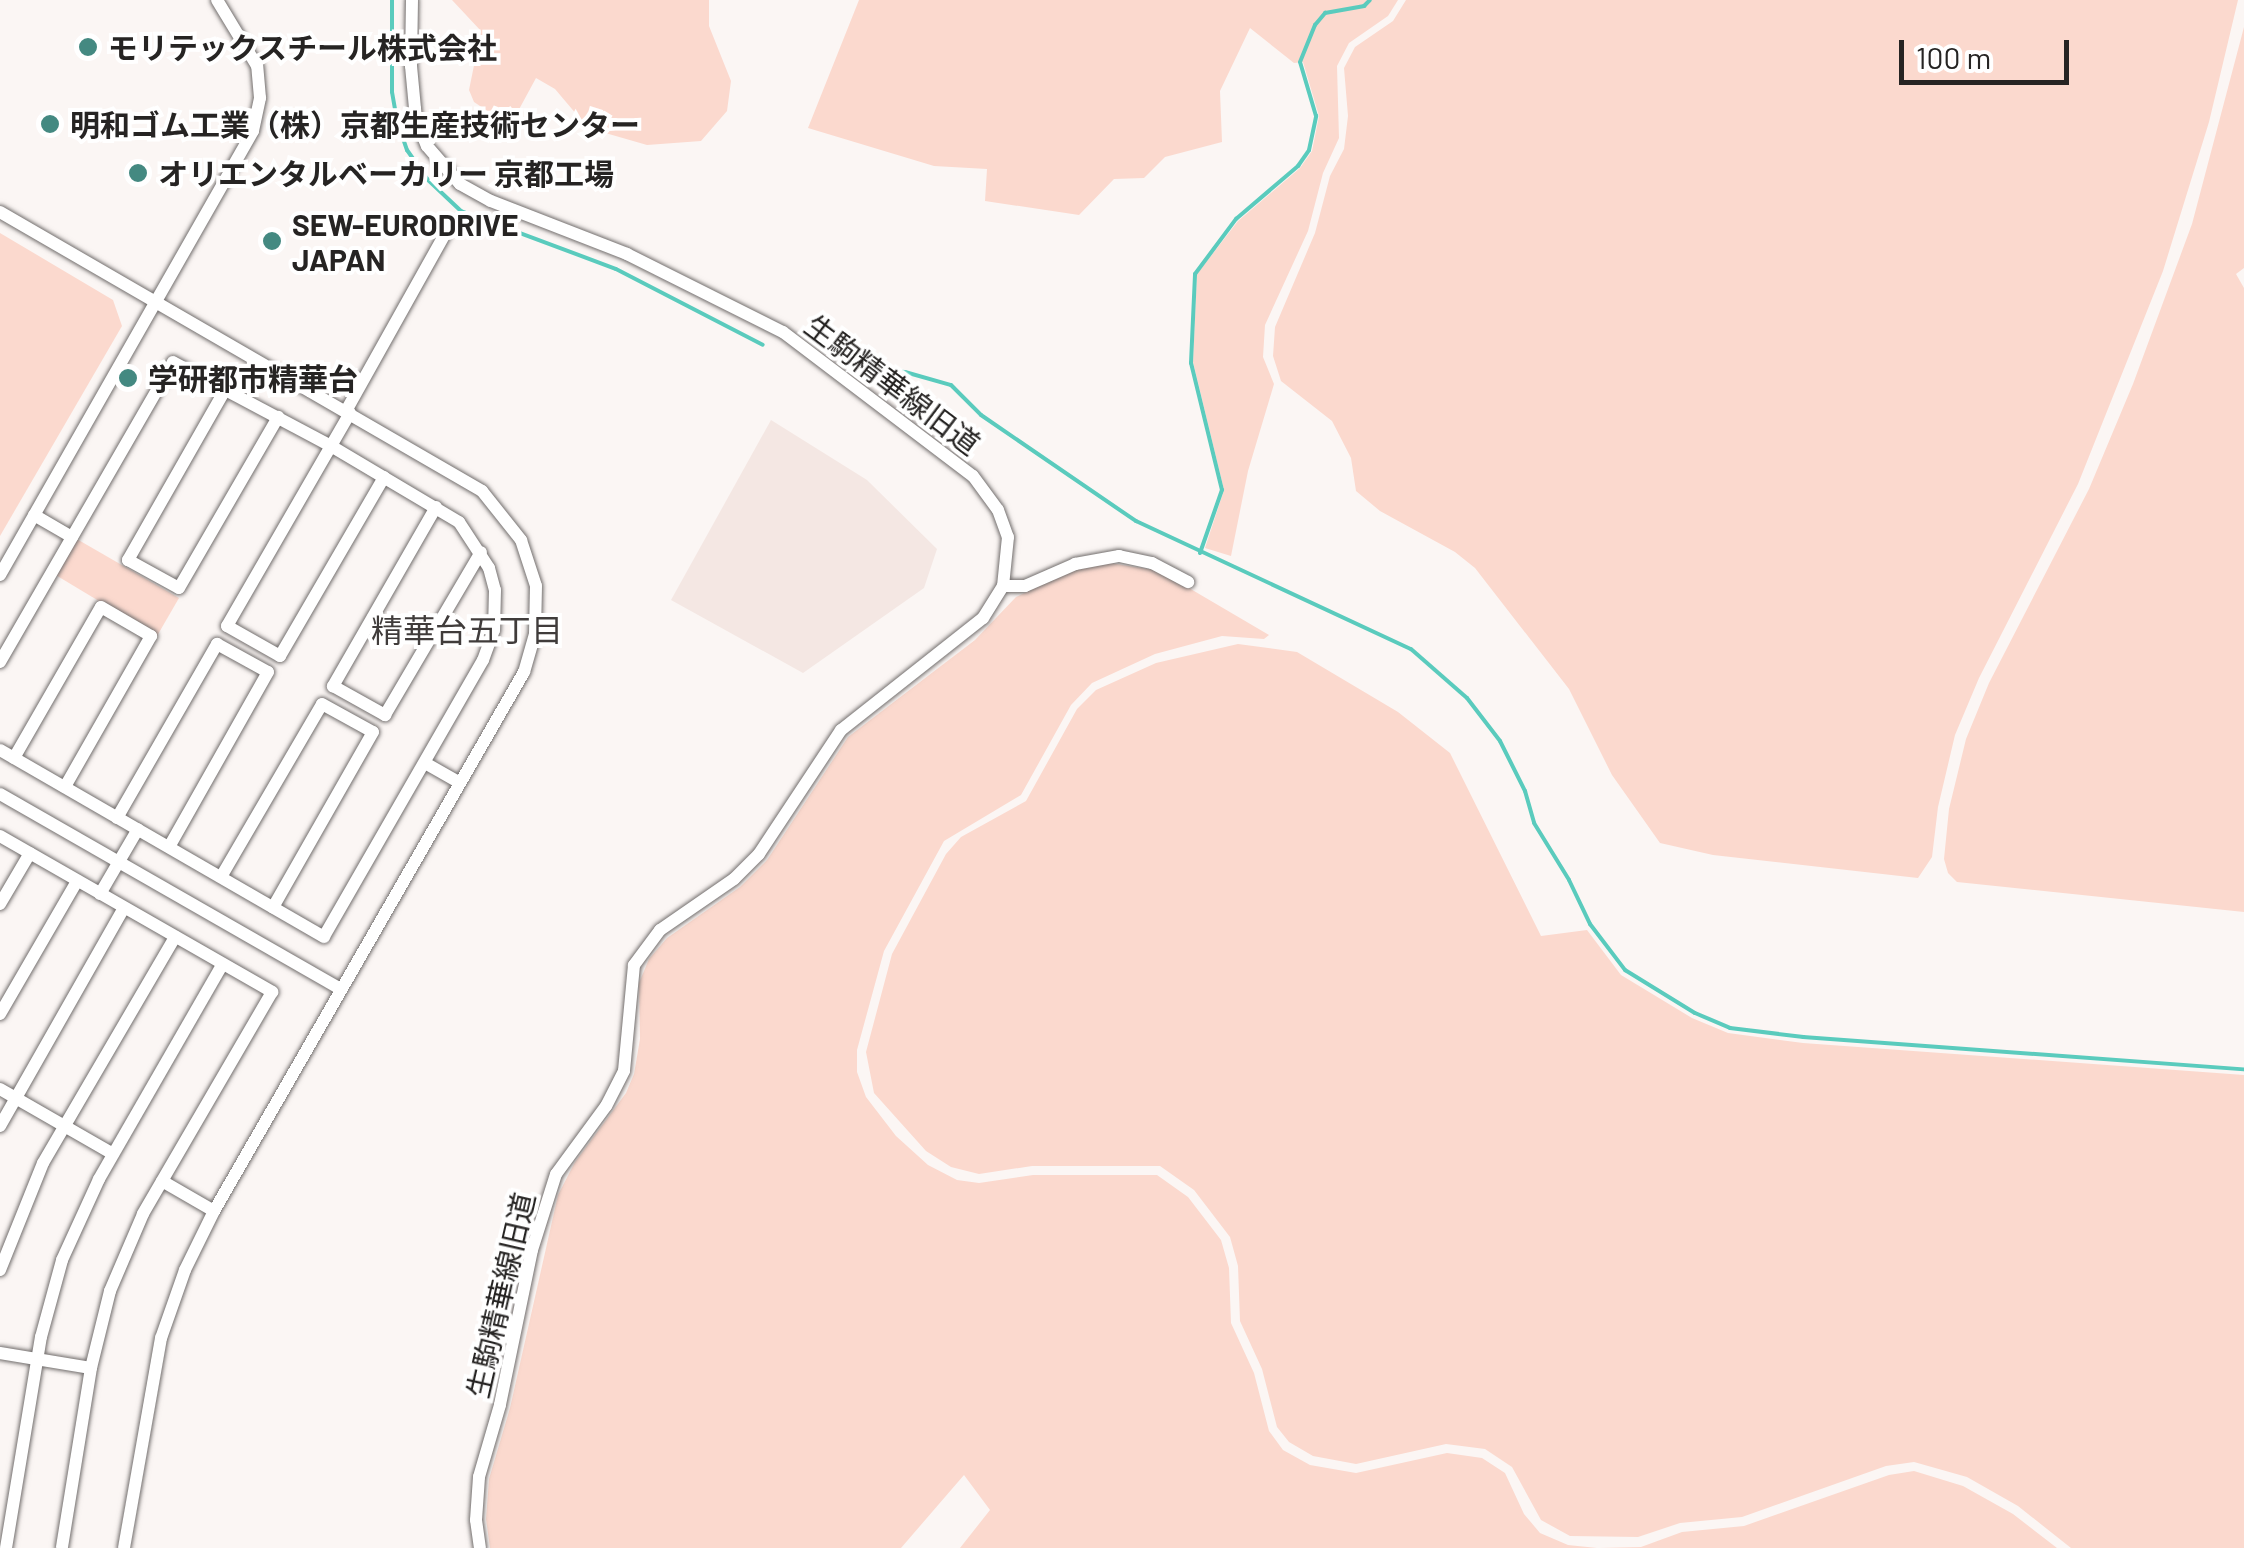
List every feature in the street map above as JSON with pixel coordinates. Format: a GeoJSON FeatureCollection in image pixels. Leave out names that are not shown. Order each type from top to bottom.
{"type":"FeatureCollection","features":[{"type":"Feature","properties":{"kind":"street"},"geometry":{"type":"LineString","coordinates":[[0,574],[258,115],[257,66],[217,0]]}},
{"type":"Feature","properties":{"kind":"street","name":"生駒精華線旧道"},"geometry":{"type":"LineString","coordinates":[[412,0],[411,66],[416,118],[427,146],[447,172],[491,202],[627,254],[806,347],[981,485],[1008,537],[1002,586],[983,618],[830,741],[771,838],[746,869],[648,942],[629,982],[624,1071],[606,1106],[556,1174],[532,1250],[500,1406],[479,1477],[476,1520],[480,1548]]}},
{"type":"Feature","properties":{"kind":"street"},"geometry":{"type":"LineString","coordinates":[[0,212],[482,491],[510,521],[531,564],[537,608],[530,659],[214,1211],[185,1270],[160,1338],[124,1548]]}},
{"type":"Feature","properties":{"kind":"street"},"geometry":{"type":"LineString","coordinates":[[117,818],[331,446],[450,225]]}},
{"type":"Feature","properties":{"kind":"street"},"geometry":{"type":"LineString","coordinates":[[0,662],[172,362],[331,446],[459,522],[481,552],[496,590],[494,630],[483,660],[324,937],[0,750]]}},
{"type":"Feature","properties":{"kind":"street"},"geometry":{"type":"LineString","coordinates":[[225,390],[128,560],[179,588],[278,418]]}},
{"type":"Feature","properties":{"kind":"street"},"geometry":{"type":"LineString","coordinates":[[228,626],[280,656],[384,477]]}},
{"type":"Feature","properties":{"kind":"street"},"geometry":{"type":"LineString","coordinates":[[436,507],[333,686],[385,715],[481,552]]}},
{"type":"Feature","properties":{"kind":"street"},"geometry":{"type":"LineString","coordinates":[[34,514],[72,537]]}},
{"type":"Feature","properties":{"kind":"street"},"geometry":{"type":"LineString","coordinates":[[1002,586],[1025,586],[1075,564],[1120,556],[1152,563],[1188,582]]}},
{"type":"Feature","properties":{"kind":"street"},"geometry":{"type":"LineString","coordinates":[[14,758],[101,607],[118,616],[151,636],[65,788]]}},
{"type":"Feature","properties":{"kind":"street"},"geometry":{"type":"LineString","coordinates":[[169,847],[268,672],[218,644]]}},
{"type":"Feature","properties":{"kind":"street"},"geometry":{"type":"LineString","coordinates":[[221,877],[322,704],[372,732],[273,907]]}},
{"type":"Feature","properties":{"kind":"street"},"geometry":{"type":"LineString","coordinates":[[425,763],[460,783]]}},
{"type":"Feature","properties":{"kind":"street"},"geometry":{"type":"LineString","coordinates":[[0,794],[341,989]]}},
{"type":"Feature","properties":{"kind":"street"},"geometry":{"type":"LineString","coordinates":[[100,894],[138,830]]}},
{"type":"Feature","properties":{"kind":"street"},"geometry":{"type":"LineString","coordinates":[[0,836],[272,992],[162,1181],[120,1264],[101,1320],[91,1368],[62,1548]]}},
{"type":"Feature","properties":{"kind":"street"},"geometry":{"type":"LineString","coordinates":[[0,904],[30,853]]}},
{"type":"Feature","properties":{"kind":"street"},"geometry":{"type":"LineString","coordinates":[[0,1014],[77,881]]}},
{"type":"Feature","properties":{"kind":"street"},"geometry":{"type":"LineString","coordinates":[[0,1126],[124,908]]}},
{"type":"Feature","properties":{"kind":"street"},"geometry":{"type":"LineString","coordinates":[[0,1270],[30,1190],[63,1126],[174,937]]}},
{"type":"Feature","properties":{"kind":"street"},"geometry":{"type":"LineString","coordinates":[[6,1548],[38,1359],[62,1260],[113,1154],[222,965]]}},
{"type":"Feature","properties":{"kind":"street"},"geometry":{"type":"LineString","coordinates":[[0,1090],[113,1154]]}},
{"type":"Feature","properties":{"kind":"street"},"geometry":{"type":"LineString","coordinates":[[162,1181],[214,1211]]}},
{"type":"Feature","properties":{"kind":"street"},"geometry":{"type":"LineString","coordinates":[[0,1353],[91,1368]]}},
{"type":"Feature","properties":{"kind":"shaded area"},"geometry":{"type":"Polygon","coordinates":[[[452,0],[709,0],[709,26],[731,81],[727,111],[701,141],[647,145],[588,128],[555,89],[536,78],[510,126],[474,102],[469,90],[481,31],[452,0]]]}},
{"type":"Feature","properties":{"kind":"shaded area"},"geometry":{"type":"Polygon","coordinates":[[[859,0],[1398,0],[1388,16],[1349,43],[1337,66],[1339,138],[1323,173],[1308,231],[1265,325],[1263,357],[1274,384],[1248,471],[1231,556],[1205,548],[1224,490],[1193,362],[1197,274],[1238,221],[1300,168],[1312,151],[1319,116],[1303,62],[1294,63],[1250,28],[1220,91],[1222,142],[1165,157],[1144,178],[1114,179],[1079,215],[985,201],[987,169],[934,166],[808,128],[859,0]]]}},
{"type":"Feature","properties":{"kind":"shaded area"},"geometry":{"type":"Polygon","coordinates":[[[1406,0],[2238,0],[2209,122],[2163,271],[2078,484],[1979,678],[1955,735],[1938,807],[1932,857],[1918,878],[1713,855],[1660,843],[1612,775],[1569,689],[1475,568],[1455,552],[1380,511],[1356,491],[1351,458],[1332,421],[1281,381],[1273,356],[1275,327],[1315,233],[1330,176],[1344,149],[1348,116],[1344,68],[1355,47],[1393,21],[1406,0]]]}},
{"type":"Feature","properties":{"kind":"shaded area"},"geometry":{"type":"Polygon","coordinates":[[[2244,27],[2244,268],[2236,274],[2244,288],[2244,912],[1957,882],[1948,873],[1944,859],[1949,809],[1966,739],[1989,683],[2089,489],[2133,384],[2192,224],[2244,27]]]}},
{"type":"Feature","properties":{"kind":"shaded area"},"geometry":{"type":"Polygon","coordinates":[[[0,233],[113,300],[122,326],[0,536],[0,233]]]}},
{"type":"Feature","properties":{"kind":"shaded area"},"geometry":{"type":"Polygon","coordinates":[[[771,420],[867,480],[937,549],[924,588],[803,673],[671,600],[771,420]]]}},
{"type":"Feature","properties":{"kind":"shaded area"},"geometry":{"type":"Polygon","coordinates":[[[75,538],[179,598],[157,636],[54,574],[75,538]]]}},
{"type":"Feature","properties":{"kind":"shaded area"},"geometry":{"type":"Polygon","coordinates":[[[1104,562],[1160,571],[1269,635],[1264,639],[1222,636],[1155,654],[1092,683],[1071,705],[1021,795],[944,841],[884,951],[857,1050],[857,1072],[866,1097],[896,1136],[928,1165],[957,1180],[979,1183],[1033,1175],[1157,1175],[1188,1197],[1221,1240],[1229,1268],[1231,1323],[1254,1373],[1269,1431],[1283,1450],[1310,1465],[1356,1473],[1447,1453],[1482,1458],[1505,1473],[1524,1514],[1540,1533],[1568,1545],[1597,1548],[960,1548],[990,1510],[964,1475],[901,1548],[490,1548],[486,1519],[489,1479],[510,1408],[558,1195],[575,1162],[626,1093],[634,1074],[640,1039],[639,983],[649,959],[667,938],[740,887],[767,860],[848,737],[975,640],[1016,597],[1079,567],[1104,562]]]}},
{"type":"Feature","properties":{"kind":"shaded area"},"geometry":{"type":"Polygon","coordinates":[[[1238,644],[1297,652],[1398,712],[1450,753],[1541,936],[1587,930],[1621,975],[1692,1018],[1728,1033],[1803,1043],[2244,1075],[2244,1548],[2071,1548],[2018,1506],[1967,1477],[1914,1462],[1886,1466],[1742,1517],[1680,1523],[1638,1537],[1570,1536],[1541,1520],[1512,1467],[1485,1449],[1446,1444],[1356,1464],[1313,1456],[1289,1442],[1277,1427],[1262,1369],[1240,1321],[1238,1266],[1230,1237],[1194,1190],[1160,1166],[1032,1166],[979,1174],[951,1167],[926,1151],[874,1093],[866,1052],[892,954],[946,854],[961,837],[1026,801],[1077,709],[1096,690],[1156,663],[1238,644]]]}},
{"type":"Feature","properties":{"kind":"shaded area"},"geometry":{"type":"Polygon","coordinates":[[[1914,1471],[1963,1486],[2013,1514],[2057,1548],[1599,1548],[1641,1547],[1682,1532],[1744,1526],[1889,1475],[1914,1471]]]}},
{"type":"Feature","properties":{"kind":"waterway"},"geometry":{"type":"LineString","coordinates":[[392,0],[392,92],[397,121],[407,150],[427,179],[461,211],[616,269],[763,345]]}},
{"type":"Feature","properties":{"kind":"waterway"},"geometry":{"type":"LineString","coordinates":[[1200,553],[1222,490],[1191,363],[1195,274],[1236,219],[1298,166],[1309,150],[1316,116],[1300,62],[1315,25],[1325,13],[1364,6],[1370,0]]}},
{"type":"Feature","properties":{"kind":"waterway"},"geometry":{"type":"LineString","coordinates":[[848,366],[905,372],[951,385],[981,415],[1136,521],[1411,649],[1467,698],[1500,741],[1525,791],[1534,823],[1590,924],[1625,970],[1695,1013],[1730,1028],[1803,1037],[2244,1069]]}},
{"type":"Feature","properties":{"kind":"place","name":"モリテックスチール株式会社"},"geometry":{"type":"Point","coordinates":[88,47]}},
{"type":"Feature","properties":{"kind":"place","name":"明和ゴム工業（株）京都生産技術センター"},"geometry":{"type":"Point","coordinates":[50,124]}},
{"type":"Feature","properties":{"kind":"place","name":"オリエンタルベーカリー 京都工場"},"geometry":{"type":"Point","coordinates":[138,173]}},
{"type":"Feature","properties":{"kind":"place","name":"SEW-EURODRIVE JAPAN"},"geometry":{"type":"Point","coordinates":[272,241]}},
{"type":"Feature","properties":{"kind":"place","name":"学研都市精華台"},"geometry":{"type":"Point","coordinates":[128,378]}},
{"type":"Feature","properties":{"kind":"district","name":"精華台五丁目"},"geometry":{"type":"Point","coordinates":[467,629]}}]}
